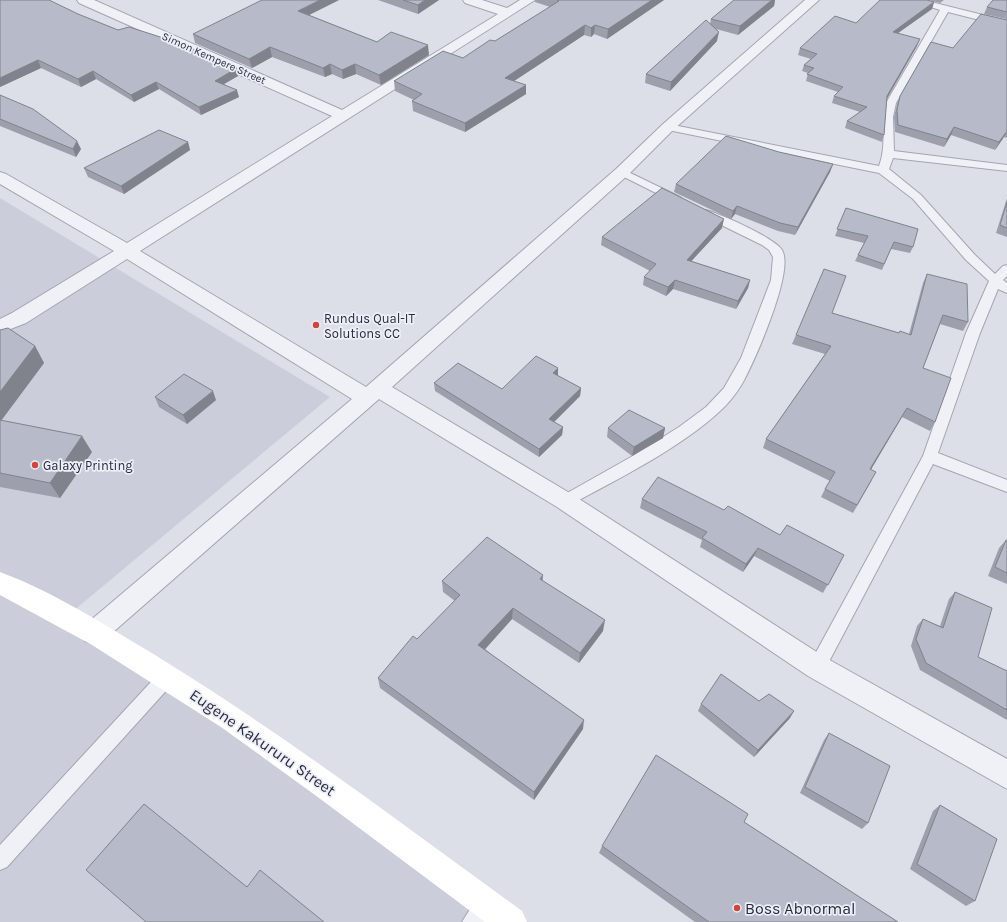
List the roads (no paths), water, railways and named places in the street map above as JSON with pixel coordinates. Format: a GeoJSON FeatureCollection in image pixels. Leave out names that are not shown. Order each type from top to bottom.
{"type":"FeatureCollection","features":[{"type":"Feature","properties":{"kind":"main road","name":"Eugene Kakururu Street"},"geometry":{"type":"LineString","coordinates":[[0,583],[94,633],[168,676],[265,740],[479,912],[511,922]]}},
{"type":"Feature","properties":{"kind":"street","name":"Simon Kempere Street"},"geometry":{"type":"LineString","coordinates":[[83,0],[344,116]]}},
{"type":"Feature","properties":{"kind":"street"},"geometry":{"type":"LineString","coordinates":[[469,0],[508,13]]}},
{"type":"Feature","properties":{"kind":"street"},"geometry":{"type":"LineString","coordinates":[[0,326],[19,318],[128,251],[529,0]]}},
{"type":"Feature","properties":{"kind":"street"},"geometry":{"type":"LineString","coordinates":[[94,633],[372,393],[622,172],[668,127],[813,0]]}},
{"type":"Feature","properties":{"kind":"street"},"geometry":{"type":"LineString","coordinates":[[0,177],[372,393],[565,501],[817,668],[1007,775]]}},
{"type":"Feature","properties":{"kind":"lane"},"geometry":{"type":"LineString","coordinates":[[913,0],[1007,24]]}},
{"type":"Feature","properties":{"kind":"lane"},"geometry":{"type":"LineString","coordinates":[[883,170],[889,154],[888,117],[891,103],[945,9]]}},
{"type":"Feature","properties":{"kind":"lane"},"geometry":{"type":"LineString","coordinates":[[668,127],[883,170],[890,178],[915,195],[946,227],[969,256],[1001,285]]}},
{"type":"Feature","properties":{"kind":"lane"},"geometry":{"type":"LineString","coordinates":[[889,154],[1007,168]]}},
{"type":"Feature","properties":{"kind":"lane"},"geometry":{"type":"LineString","coordinates":[[565,501],[653,452],[695,424],[721,402],[739,377],[771,299],[778,271],[780,257],[777,249],[762,240],[622,172]]}},
{"type":"Feature","properties":{"kind":"lane"},"geometry":{"type":"LineString","coordinates":[[817,668],[930,456],[973,333],[1001,285],[1007,269]]}},
{"type":"Feature","properties":{"kind":"lane"},"geometry":{"type":"LineString","coordinates":[[930,456],[1007,486]]}},
{"type":"Feature","properties":{"kind":"lane"},"geometry":{"type":"LineString","coordinates":[[0,860],[168,676]]}},
{"type":"Feature","properties":{"kind":"place","name":"Rundus Qual-IT Solutions CC"},"geometry":{"type":"Point","coordinates":[316,325]}},
{"type":"Feature","properties":{"kind":"place","name":"Galaxy Printing"},"geometry":{"type":"Point","coordinates":[35,465]}},
{"type":"Feature","properties":{"kind":"place","name":"Boss Abnormal"},"geometry":{"type":"Point","coordinates":[737,908]}}]}
